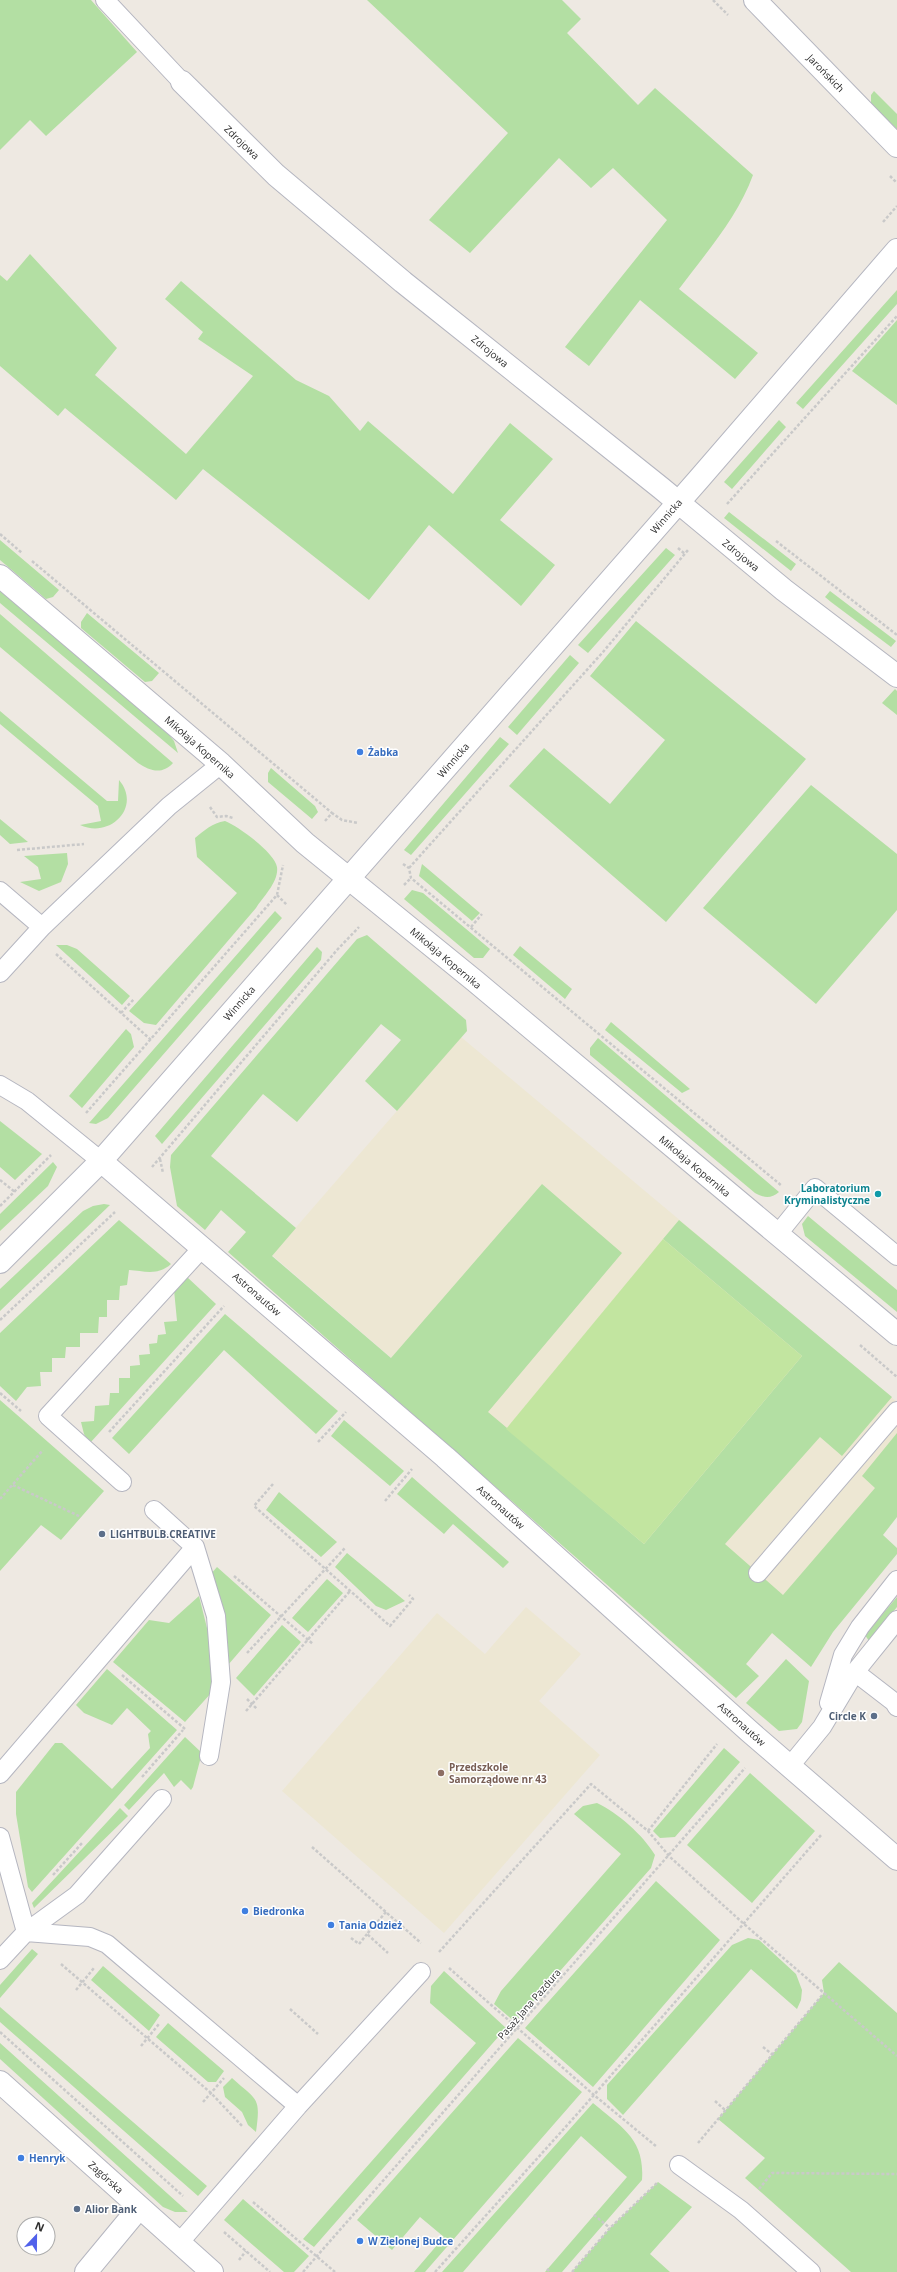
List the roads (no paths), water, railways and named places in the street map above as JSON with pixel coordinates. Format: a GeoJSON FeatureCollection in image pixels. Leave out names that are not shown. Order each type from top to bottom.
{"type":"FeatureCollection","features":[{"type":"Feature","properties":{"kind":"street","name":"Jarońskich"},"geometry":{"type":"LineString","coordinates":[[754,0],[897,146]]}},
{"type":"Feature","properties":{"kind":"street","name":"Zdrojowa"},"geometry":{"type":"LineString","coordinates":[[182,82],[276,174],[403,282],[678,502],[784,590],[897,676]]}},
{"type":"Feature","properties":{"kind":"street","name":"Winnicka"},"geometry":{"type":"LineString","coordinates":[[0,1262],[101,1161],[897,250]]}},
{"type":"Feature","properties":{"kind":"street","name":"Mikołaja Kopernika"},"geometry":{"type":"LineString","coordinates":[[0,576],[221,764],[305,843],[897,1334]]}},
{"type":"Feature","properties":{"kind":"street","name":"Astronautów"},"geometry":{"type":"LineString","coordinates":[[101,1161],[204,1247],[445,1457],[764,1744],[897,1860]]}},
{"type":"Feature","properties":{"kind":"street","name":"Zagórska"},"geometry":{"type":"LineString","coordinates":[[0,2082],[212,2272]]}},
{"type":"Feature","properties":{"kind":"street"},"geometry":{"type":"LineString","coordinates":[[86,2272],[139,2208]]}},
{"type":"Feature","properties":{"kind":"lane","name":"Zdrojowa"},"geometry":{"type":"LineString","coordinates":[[105,0],[182,82]]}},
{"type":"Feature","properties":{"kind":"lane"},"geometry":{"type":"LineString","coordinates":[[0,973],[39,931],[169,806],[221,764]]}},
{"type":"Feature","properties":{"kind":"lane"},"geometry":{"type":"LineString","coordinates":[[0,891],[39,931]]}},
{"type":"Feature","properties":{"kind":"lane"},"geometry":{"type":"LineString","coordinates":[[0,1085],[27,1101],[101,1161]]}},
{"type":"Feature","properties":{"kind":"lane"},"geometry":{"type":"LineString","coordinates":[[777,1235],[815,1188],[897,1256]]}},
{"type":"Feature","properties":{"kind":"lane"},"geometry":{"type":"LineString","coordinates":[[122,1482],[48,1416],[204,1247]]}},
{"type":"Feature","properties":{"kind":"lane"},"geometry":{"type":"LineString","coordinates":[[758,1573],[897,1411]]}},
{"type":"Feature","properties":{"kind":"lane"},"geometry":{"type":"LineString","coordinates":[[154,1510],[195,1547],[216,1616],[221,1682],[210,1753]]}},
{"type":"Feature","properties":{"kind":"lane"},"geometry":{"type":"LineString","coordinates":[[0,1774],[102,1658],[195,1547]]}},
{"type":"Feature","properties":{"kind":"lane"},"geometry":{"type":"LineString","coordinates":[[822,1727],[843,1655],[860,1627],[897,1580]]}},
{"type":"Feature","properties":{"kind":"lane"},"geometry":{"type":"LineString","coordinates":[[790,1766],[822,1727],[855,1672],[897,1620]]}},
{"type":"Feature","properties":{"kind":"lane"},"geometry":{"type":"LineString","coordinates":[[855,1672],[896,1704]]}},
{"type":"Feature","properties":{"kind":"lane"},"geometry":{"type":"LineString","coordinates":[[0,1960],[24,1933],[77,1895],[162,1799]]}},
{"type":"Feature","properties":{"kind":"lane"},"geometry":{"type":"LineString","coordinates":[[0,1837],[24,1933]]}},
{"type":"Feature","properties":{"kind":"lane"},"geometry":{"type":"LineString","coordinates":[[24,1933],[90,1937],[107,1944],[298,2106]]}},
{"type":"Feature","properties":{"kind":"lane"},"geometry":{"type":"LineString","coordinates":[[179,2243],[298,2106],[421,1972]]}},
{"type":"Feature","properties":{"kind":"lane"},"geometry":{"type":"LineString","coordinates":[[679,2165],[741,2210],[812,2272]]}},
{"type":"Feature","properties":{"kind":"place","name":"Żabka"},"geometry":{"type":"Point","coordinates":[360,752]}},
{"type":"Feature","properties":{"kind":"place","name":"Laboratorium Kryminalistyczne"},"geometry":{"type":"Point","coordinates":[878,1194]}},
{"type":"Feature","properties":{"kind":"place","name":"LIGHTBULB.CREATIVE"},"geometry":{"type":"Point","coordinates":[102,1534]}},
{"type":"Feature","properties":{"kind":"place","name":"Circle K"},"geometry":{"type":"Point","coordinates":[874,1716]}},
{"type":"Feature","properties":{"kind":"place","name":"Przedszkole Samorządowe nr 43"},"geometry":{"type":"Point","coordinates":[441,1773]}},
{"type":"Feature","properties":{"kind":"place","name":"Biedronka"},"geometry":{"type":"Point","coordinates":[245,1911]}},
{"type":"Feature","properties":{"kind":"place","name":"Tania Odzież"},"geometry":{"type":"Point","coordinates":[331,1925]}},
{"type":"Feature","properties":{"kind":"place","name":"Henryk"},"geometry":{"type":"Point","coordinates":[21,2158]}},
{"type":"Feature","properties":{"kind":"place","name":"Alior Bank"},"geometry":{"type":"Point","coordinates":[77,2209]}},
{"type":"Feature","properties":{"kind":"place","name":"W Zielonej Budce"},"geometry":{"type":"Point","coordinates":[360,2241]}}]}
